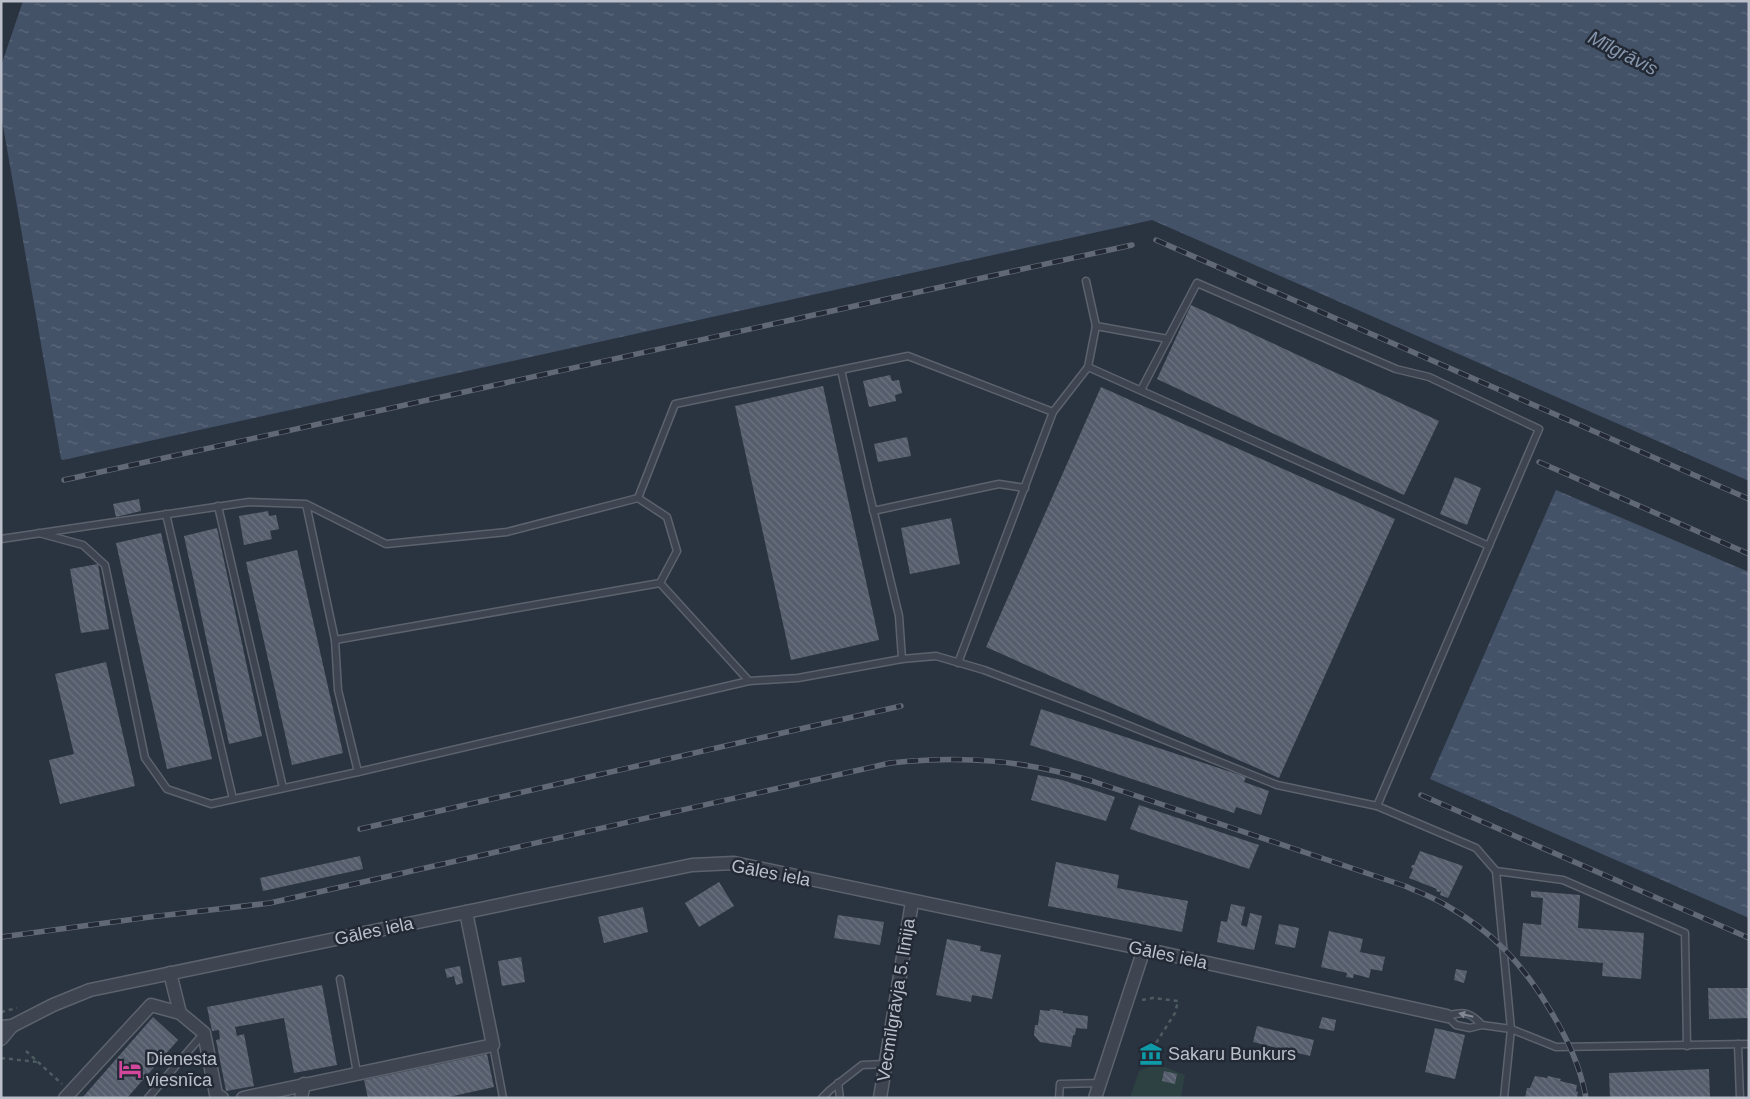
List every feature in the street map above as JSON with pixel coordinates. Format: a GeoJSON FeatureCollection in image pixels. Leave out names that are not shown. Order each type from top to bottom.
{"type":"FeatureCollection","features":[{"type":"Feature","properties":{"kind":"street","name":"Gāles iela"},"geometry":{"type":"LineString","coordinates":[[1,1039],[6,1027],[90,990],[692,865],[734,863],[912,902],[1144,949],[1447,1016]]}},
{"type":"Feature","properties":{"kind":"street","name":"Vecmīlgrāvja 5. līnija"},"geometry":{"type":"LineString","coordinates":[[880,1098],[912,902]]}},
{"type":"Feature","properties":{"kind":"street"},"geometry":{"type":"LineString","coordinates":[[243,1098],[494,1045],[466,912]]}},
{"type":"Feature","properties":{"kind":"street"},"geometry":{"type":"LineString","coordinates":[[1095,1098],[1144,949]]}},
{"type":"Feature","properties":{"kind":"street"},"geometry":{"type":"LineString","coordinates":[[170,973],[180,1013]]}},
{"type":"Feature","properties":{"kind":"street"},"geometry":{"type":"LineString","coordinates":[[68,1095],[151,1005],[180,1013],[204,1033],[216,1094],[222,1098]]}},
{"type":"Feature","properties":{"kind":"street"},"geometry":{"type":"LineString","coordinates":[[301,1098],[304,1084]]}},
{"type":"Feature","properties":{"kind":"lane"},"geometry":{"type":"LineString","coordinates":[[958,663],[1053,412],[1088,367],[1096,326],[1086,281]]}},
{"type":"Feature","properties":{"kind":"lane"},"geometry":{"type":"LineString","coordinates":[[1141,390],[1197,283],[1396,369],[1429,377],[1539,429],[1377,806]]}},
{"type":"Feature","properties":{"kind":"lane"},"geometry":{"type":"LineString","coordinates":[[1096,326],[1168,339]]}},
{"type":"Feature","properties":{"kind":"lane"},"geometry":{"type":"LineString","coordinates":[[638,498],[675,404],[908,356],[1053,412]]}},
{"type":"Feature","properties":{"kind":"lane"},"geometry":{"type":"LineString","coordinates":[[1088,367],[1489,546]]}},
{"type":"Feature","properties":{"kind":"lane"},"geometry":{"type":"LineString","coordinates":[[841,370],[899,616],[902,659]]}},
{"type":"Feature","properties":{"kind":"lane"},"geometry":{"type":"LineString","coordinates":[[873,511],[999,484],[1024,488]]}},
{"type":"Feature","properties":{"kind":"lane"},"geometry":{"type":"LineString","coordinates":[[1,539],[249,502],[306,504],[386,544],[507,532],[638,498],[667,517],[677,551],[660,582]]}},
{"type":"Feature","properties":{"kind":"lane"},"geometry":{"type":"LineString","coordinates":[[306,504],[335,640],[338,690],[358,772]]}},
{"type":"Feature","properties":{"kind":"lane"},"geometry":{"type":"LineString","coordinates":[[218,506],[282,788]]}},
{"type":"Feature","properties":{"kind":"lane"},"geometry":{"type":"LineString","coordinates":[[166,514],[233,799]]}},
{"type":"Feature","properties":{"kind":"lane"},"geometry":{"type":"LineString","coordinates":[[39,533],[83,545],[105,565],[145,758],[168,789],[211,804],[358,772],[749,681],[798,678],[902,659],[936,656],[984,670],[1277,785],[1377,806],[1476,848],[1496,871],[1511,1029],[1504,1098]]}},
{"type":"Feature","properties":{"kind":"lane"},"geometry":{"type":"LineString","coordinates":[[335,640],[660,582]]}},
{"type":"Feature","properties":{"kind":"lane"},"geometry":{"type":"LineString","coordinates":[[660,582],[749,681]]}},
{"type":"Feature","properties":{"kind":"lane"},"geometry":{"type":"LineString","coordinates":[[1496,871],[1563,880],[1685,933],[1687,1046]]}},
{"type":"Feature","properties":{"kind":"lane"},"geometry":{"type":"LineString","coordinates":[[340,978],[357,1073]]}},
{"type":"Feature","properties":{"kind":"lane"},"geometry":{"type":"LineString","coordinates":[[1482,1025],[1473,1015],[1458,1013],[1447,1016],[1456,1025],[1470,1028],[1482,1025],[1511,1029],[1556,1047],[1749,1044]]}},
{"type":"Feature","properties":{"kind":"lane"},"geometry":{"type":"LineString","coordinates":[[148,1098],[204,1033]]}},
{"type":"Feature","properties":{"kind":"lane"},"geometry":{"type":"LineString","coordinates":[[1738,1044],[1740,1098]]}},
{"type":"Feature","properties":{"kind":"lane"},"geometry":{"type":"LineString","coordinates":[[494,1045],[503,1098]]}},
{"type":"Feature","properties":{"kind":"lane"},"geometry":{"type":"LineString","coordinates":[[822,1098],[862,1065],[885,1064]]}},
{"type":"Feature","properties":{"kind":"lane"},"geometry":{"type":"LineString","coordinates":[[838,1083],[840,1098]]}},
{"type":"Feature","properties":{"kind":"lane"},"geometry":{"type":"LineString","coordinates":[[1059,1098],[1060,1084],[1100,1083]]}},
{"type":"Feature","properties":{"kind":"path"},"geometry":{"type":"LineString","coordinates":[[1138,1002],[1146,998],[1178,1001],[1175,1013],[1151,1051]]}},
{"type":"Feature","properties":{"kind":"path"},"geometry":{"type":"LineString","coordinates":[[26,1051],[39,1062],[68,1095]]}},
{"type":"Feature","properties":{"kind":"path"},"geometry":{"type":"LineString","coordinates":[[1,1058],[39,1062]]}},
{"type":"Feature","properties":{"kind":"shaded area"},"geometry":{"type":"Polygon","coordinates":[[[1163,1066],[1185,1075],[1181,1098],[1130,1098],[1139,1071],[1149,1067],[1163,1066]]]}},
{"type":"Feature","properties":{"kind":"water","name":"Mīlgrāvis"},"geometry":{"type":"Polygon","coordinates":[[[23,1],[1749,1],[1749,481],[1152,220],[63,460],[61,459],[1,114],[1,66],[23,1]]]}},
{"type":"Feature","properties":{"kind":"water"},"geometry":{"type":"Polygon","coordinates":[[[1556,490],[1749,572],[1749,918],[1430,779],[1556,490]]]}},
{"type":"Feature","properties":{"kind":"building"},"geometry":{"type":"Polygon","coordinates":[[[1191,305],[1439,421],[1404,495],[1157,379],[1191,305]]]}},
{"type":"Feature","properties":{"kind":"building"},"geometry":{"type":"Polygon","coordinates":[[[890,375],[892,381],[899,380],[902,393],[895,395],[896,401],[869,407],[863,381],[890,375]]]}},
{"type":"Feature","properties":{"kind":"building"},"geometry":{"type":"Polygon","coordinates":[[[823,386],[879,640],[791,660],[735,406],[823,386]]]}},
{"type":"Feature","properties":{"kind":"building"},"geometry":{"type":"Polygon","coordinates":[[[1101,387],[1395,519],[1279,778],[986,647],[1101,387]]]}},
{"type":"Feature","properties":{"kind":"building"},"geometry":{"type":"Polygon","coordinates":[[[907,437],[911,456],[878,462],[874,444],[907,437]]]}},
{"type":"Feature","properties":{"kind":"building"},"geometry":{"type":"Polygon","coordinates":[[[1455,477],[1481,488],[1467,525],[1440,514],[1455,477]]]}},
{"type":"Feature","properties":{"kind":"building"},"geometry":{"type":"Polygon","coordinates":[[[139,499],[141,511],[116,517],[113,504],[139,499]]]}},
{"type":"Feature","properties":{"kind":"building"},"geometry":{"type":"Polygon","coordinates":[[[268,511],[269,516],[276,515],[279,529],[270,531],[272,539],[244,545],[239,516],[268,511]]]}},
{"type":"Feature","properties":{"kind":"building"},"geometry":{"type":"Polygon","coordinates":[[[951,518],[960,564],[910,574],[901,528],[951,518]]]}},
{"type":"Feature","properties":{"kind":"building"},"geometry":{"type":"Polygon","coordinates":[[[217,528],[262,736],[229,744],[184,536],[217,528]]]}},
{"type":"Feature","properties":{"kind":"building"},"geometry":{"type":"Polygon","coordinates":[[[161,533],[212,759],[167,769],[116,543],[161,533]]]}},
{"type":"Feature","properties":{"kind":"building"},"geometry":{"type":"Polygon","coordinates":[[[297,550],[343,753],[292,765],[246,562],[297,550]]]}},
{"type":"Feature","properties":{"kind":"building"},"geometry":{"type":"Polygon","coordinates":[[[98,564],[109,629],[81,633],[70,569],[98,564]]]}},
{"type":"Feature","properties":{"kind":"building"},"geometry":{"type":"Polygon","coordinates":[[[106,662],[135,786],[60,804],[49,760],[74,754],[55,674],[106,662]]]}},
{"type":"Feature","properties":{"kind":"building"},"geometry":{"type":"Polygon","coordinates":[[[1041,709],[1246,777],[1244,782],[1269,791],[1261,815],[1236,807],[1234,813],[1030,745],[1041,709]]]}},
{"type":"Feature","properties":{"kind":"building"},"geometry":{"type":"Polygon","coordinates":[[[1038,775],[1062,780],[1115,797],[1106,821],[1031,800],[1038,775]]]}},
{"type":"Feature","properties":{"kind":"building"},"geometry":{"type":"Polygon","coordinates":[[[1139,805],[1259,845],[1249,869],[1130,829],[1139,805]]]}},
{"type":"Feature","properties":{"kind":"building"},"geometry":{"type":"Polygon","coordinates":[[[1420,851],[1463,866],[1448,898],[1440,895],[1441,891],[1436,891],[1437,889],[1409,878],[1413,869],[1411,867],[1414,865],[1420,851]]]}},
{"type":"Feature","properties":{"kind":"building"},"geometry":{"type":"Polygon","coordinates":[[[360,856],[363,869],[263,891],[260,878],[360,856]]]}},
{"type":"Feature","properties":{"kind":"building"},"geometry":{"type":"Polygon","coordinates":[[[1056,862],[1119,875],[1117,888],[1188,901],[1182,932],[1048,906],[1056,862]]]}},
{"type":"Feature","properties":{"kind":"building"},"geometry":{"type":"Polygon","coordinates":[[[719,882],[734,906],[699,927],[685,903],[719,882]]]}},
{"type":"Feature","properties":{"kind":"building"},"geometry":{"type":"Polygon","coordinates":[[[1531,891],[1580,895],[1578,928],[1644,933],[1641,979],[1602,976],[1603,963],[1520,956],[1523,923],[1541,925],[1543,898],[1531,897],[1531,891]]]}},
{"type":"Feature","properties":{"kind":"building"},"geometry":{"type":"Polygon","coordinates":[[[1231,904],[1245,907],[1241,925],[1247,927],[1250,913],[1262,916],[1254,950],[1217,942],[1221,921],[1227,922],[1231,904]]]}},
{"type":"Feature","properties":{"kind":"building"},"geometry":{"type":"Polygon","coordinates":[[[643,907],[648,932],[604,943],[598,917],[643,907]]]}},
{"type":"Feature","properties":{"kind":"building"},"geometry":{"type":"Polygon","coordinates":[[[838,915],[884,922],[880,945],[834,938],[838,915]]]}},
{"type":"Feature","properties":{"kind":"building"},"geometry":{"type":"Polygon","coordinates":[[[1279,924],[1299,928],[1295,948],[1275,944],[1279,924]]]}},
{"type":"Feature","properties":{"kind":"building"},"geometry":{"type":"Polygon","coordinates":[[[1329,931],[1363,939],[1360,952],[1385,957],[1382,971],[1371,969],[1369,978],[1354,974],[1353,978],[1346,977],[1347,973],[1321,967],[1329,931]]]}},
{"type":"Feature","properties":{"kind":"building"},"geometry":{"type":"Polygon","coordinates":[[[947,939],[981,946],[980,951],[1001,955],[992,999],[972,995],[971,1002],[936,995],[947,939]]]}},
{"type":"Feature","properties":{"kind":"building"},"geometry":{"type":"Polygon","coordinates":[[[521,957],[525,982],[502,986],[498,961],[521,957]]]}},
{"type":"Feature","properties":{"kind":"building"},"geometry":{"type":"Polygon","coordinates":[[[460,966],[463,983],[456,985],[454,976],[447,978],[445,969],[460,966]]]}},
{"type":"Feature","properties":{"kind":"building"},"geometry":{"type":"Polygon","coordinates":[[[1456,969],[1467,971],[1464,983],[1454,980],[1456,969]]]}},
{"type":"Feature","properties":{"kind":"building"},"geometry":{"type":"Polygon","coordinates":[[[322,985],[337,1065],[294,1073],[284,1018],[235,1027],[237,1036],[244,1034],[254,1086],[226,1091],[216,1040],[220,1039],[219,1030],[212,1031],[207,1007],[322,985]]]}},
{"type":"Feature","properties":{"kind":"building"},"geometry":{"type":"Polygon","coordinates":[[[1708,988],[1749,988],[1749,1018],[1709,1019],[1708,988]]]}},
{"type":"Feature","properties":{"kind":"building"},"geometry":{"type":"Polygon","coordinates":[[[1050,1009],[1063,1011],[1063,1013],[1088,1016],[1087,1029],[1076,1028],[1071,1047],[1040,1042],[1034,1035],[1035,1025],[1038,1025],[1040,1010],[1050,1011],[1050,1009]]]}},
{"type":"Feature","properties":{"kind":"building","name":"Dienesta viesnīca"},"geometry":{"type":"Polygon","coordinates":[[[153,1017],[178,1040],[127,1098],[82,1098],[153,1017]]]}},
{"type":"Feature","properties":{"kind":"building"},"geometry":{"type":"Polygon","coordinates":[[[1322,1017],[1336,1020],[1334,1031],[1319,1028],[1322,1017]]]}},
{"type":"Feature","properties":{"kind":"building"},"geometry":{"type":"Polygon","coordinates":[[[1257,1026],[1314,1040],[1310,1056],[1253,1042],[1257,1026]]]}},
{"type":"Feature","properties":{"kind":"building"},"geometry":{"type":"Polygon","coordinates":[[[1435,1028],[1465,1035],[1455,1079],[1425,1072],[1435,1028]]]}},
{"type":"Feature","properties":{"kind":"building"},"geometry":{"type":"Polygon","coordinates":[[[487,1054],[494,1087],[444,1098],[368,1098],[364,1080],[487,1054]]]}},
{"type":"Feature","properties":{"kind":"building"},"geometry":{"type":"Polygon","coordinates":[[[1709,1069],[1710,1098],[1610,1098],[1609,1073],[1709,1069]]]}},
{"type":"Feature","properties":{"kind":"building"},"geometry":{"type":"Polygon","coordinates":[[[1164,1071],[1177,1074],[1175,1084],[1162,1081],[1164,1071]]]}},
{"type":"Feature","properties":{"kind":"building"},"geometry":{"type":"Polygon","coordinates":[[[1535,1076],[1547,1078],[1548,1076],[1577,1085],[1577,1098],[1525,1098],[1527,1088],[1530,1088],[1535,1076]]]}},
{"type":"Feature","properties":{"kind":"railway"},"geometry":{"type":"LineString","coordinates":[[1156,240],[1749,499]]}},
{"type":"Feature","properties":{"kind":"railway"},"geometry":{"type":"LineString","coordinates":[[64,480],[1132,245]]}},
{"type":"Feature","properties":{"kind":"railway"},"geometry":{"type":"LineString","coordinates":[[1539,462],[1749,554]]}},
{"type":"Feature","properties":{"kind":"railway"},"geometry":{"type":"LineString","coordinates":[[360,829],[901,706]]}},
{"type":"Feature","properties":{"kind":"railway"},"geometry":{"type":"LineString","coordinates":[[1,937],[270,903],[890,763],[942,759],[992,761],[1042,768],[1092,781],[1405,886],[1444,904],[1477,925],[1491,937],[1528,977],[1550,1010],[1567,1041],[1580,1074],[1586,1098]]}},
{"type":"Feature","properties":{"kind":"railway"},"geometry":{"type":"LineString","coordinates":[[1421,795],[1749,938]]}},
{"type":"Feature","properties":{"kind":"place","name":"Sakaru Bunkurs"},"geometry":{"type":"Point","coordinates":[1151,1054]}},
{"type":"Feature","properties":{"kind":"place","name":"Dienesta viesnīca"},"geometry":{"type":"Point","coordinates":[130,1069]}}]}
